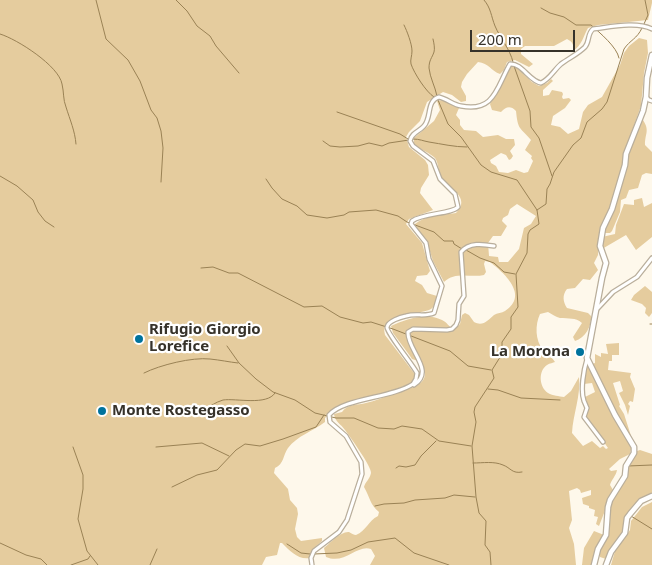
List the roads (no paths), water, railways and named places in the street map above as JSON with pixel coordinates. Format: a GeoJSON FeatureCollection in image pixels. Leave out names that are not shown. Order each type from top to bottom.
{"type":"FeatureCollection","features":[{"type":"Feature","properties":{"kind":"street"},"geometry":{"type":"LineString","coordinates":[[409,386],[416,379],[417,373],[405,354],[389,335],[387,326],[390,322],[407,316],[432,314],[436,310],[442,290],[442,285],[429,259],[426,243],[411,223],[416,218],[438,212],[452,211],[458,206],[455,194],[440,179],[433,161],[413,146],[410,140],[411,136],[426,124],[432,102],[439,97],[460,106],[483,106],[489,102],[503,81],[510,64],[516,65],[536,82],[541,83],[547,80],[562,63],[584,47],[593,29],[633,24],[647,26],[652,29]]}},
{"type":"Feature","properties":{"kind":"street"},"geometry":{"type":"LineString","coordinates":[[603,442],[584,416],[587,408],[583,392],[584,368],[606,263],[600,246],[603,228],[612,209],[626,165],[626,154],[643,111],[652,55]]}},
{"type":"Feature","properties":{"kind":"street"},"geometry":{"type":"LineString","coordinates":[[646,97],[652,101]]}},
{"type":"Feature","properties":{"kind":"street"},"geometry":{"type":"LineString","coordinates":[[312,565],[314,551],[339,532],[347,520],[362,474],[360,462],[346,436],[330,422],[329,415],[333,410],[380,397],[420,380],[424,370],[416,357],[408,337],[408,332],[412,329],[447,330],[455,327],[458,320],[459,304],[464,296],[461,252],[465,248],[479,244],[494,246]]}},
{"type":"Feature","properties":{"kind":"street"},"geometry":{"type":"LineString","coordinates":[[598,308],[613,292],[637,277],[652,258]]}},
{"type":"Feature","properties":{"kind":"street"},"geometry":{"type":"LineString","coordinates":[[587,358],[615,416],[634,447],[634,453],[626,466],[625,476],[610,500],[606,535],[598,549],[594,565]]}},
{"type":"Feature","properties":{"kind":"street"},"geometry":{"type":"LineString","coordinates":[[606,565],[613,548],[625,534],[627,518],[641,501],[652,496]]}},
{"type":"Feature","properties":{"kind":"waterway"},"geometry":{"type":"LineString","coordinates":[[96,0],[106,39],[128,60],[140,81],[151,110],[157,118],[163,148],[161,182]]}},
{"type":"Feature","properties":{"kind":"waterway"},"geometry":{"type":"LineString","coordinates":[[176,0],[187,11],[197,26],[210,36],[239,73]]}},
{"type":"Feature","properties":{"kind":"waterway"},"geometry":{"type":"LineString","coordinates":[[484,0],[513,62]]}},
{"type":"Feature","properties":{"kind":"waterway"},"geometry":{"type":"LineString","coordinates":[[644,24],[648,15],[645,0]]}},
{"type":"Feature","properties":{"kind":"waterway"},"geometry":{"type":"LineString","coordinates":[[541,8],[564,17],[576,25],[591,25],[612,45],[619,58]]}},
{"type":"Feature","properties":{"kind":"waterway"},"geometry":{"type":"LineString","coordinates":[[404,25],[411,45],[413,68],[424,87],[434,97]]}},
{"type":"Feature","properties":{"kind":"waterway"},"geometry":{"type":"LineString","coordinates":[[537,210],[546,204],[547,189],[554,172],[573,145],[581,138],[587,122],[607,102],[624,49],[638,35],[642,28]]}},
{"type":"Feature","properties":{"kind":"waterway"},"geometry":{"type":"LineString","coordinates":[[0,34],[16,41],[36,54],[59,77],[76,144]]}},
{"type":"Feature","properties":{"kind":"waterway"},"geometry":{"type":"LineString","coordinates":[[433,39],[434,51],[429,68],[437,96]]}},
{"type":"Feature","properties":{"kind":"waterway"},"geometry":{"type":"LineString","coordinates":[[514,66],[530,111],[531,127],[539,138],[552,176]]}},
{"type":"Feature","properties":{"kind":"waterway"},"geometry":{"type":"LineString","coordinates":[[438,100],[448,124],[461,137],[481,165],[491,172],[517,180],[537,210],[539,224],[530,230],[528,234],[527,253],[516,274],[518,307],[511,317],[511,329],[502,342],[502,354],[492,370],[494,378],[475,407],[474,412],[476,422],[472,446],[476,497],[479,513],[486,521],[485,545],[490,552],[491,565]]}},
{"type":"Feature","properties":{"kind":"waterway"},"geometry":{"type":"LineString","coordinates":[[337,112],[400,134],[408,139]]}},
{"type":"Feature","properties":{"kind":"waterway"},"geometry":{"type":"LineString","coordinates":[[413,139],[467,147]]}},
{"type":"Feature","properties":{"kind":"waterway"},"geometry":{"type":"LineString","coordinates":[[323,141],[330,146],[340,147],[369,143],[382,146],[409,140]]}},
{"type":"Feature","properties":{"kind":"waterway"},"geometry":{"type":"LineString","coordinates":[[0,176],[17,186],[33,200],[38,212],[45,221],[54,227]]}},
{"type":"Feature","properties":{"kind":"waterway"},"geometry":{"type":"LineString","coordinates":[[266,179],[282,199],[297,206],[307,215],[327,218],[344,215],[349,212],[376,210],[398,216],[407,222],[434,232],[444,241],[453,241],[454,244],[462,249]]}},
{"type":"Feature","properties":{"kind":"waterway"},"geometry":{"type":"LineString","coordinates":[[466,250],[494,263],[504,272],[515,274]]}},
{"type":"Feature","properties":{"kind":"waterway"},"geometry":{"type":"LineString","coordinates":[[201,268],[213,267],[229,273],[238,273],[304,307],[322,306],[340,317],[363,323],[371,322],[393,329],[450,351],[468,366],[491,370]]}},
{"type":"Feature","properties":{"kind":"waterway"},"geometry":{"type":"LineString","coordinates":[[227,346],[239,363],[273,392],[295,400],[315,413],[336,418],[354,418],[378,428],[394,429],[402,426],[422,429],[439,441],[471,446]]}},
{"type":"Feature","properties":{"kind":"waterway"},"geometry":{"type":"LineString","coordinates":[[144,373],[167,365],[194,359],[238,363]]}},
{"type":"Feature","properties":{"kind":"waterway"},"geometry":{"type":"LineString","coordinates":[[488,389],[498,390],[521,398],[560,400]]}},
{"type":"Feature","properties":{"kind":"waterway"},"geometry":{"type":"LineString","coordinates":[[186,408],[201,410],[223,400],[251,401],[265,399],[275,393]]}},
{"type":"Feature","properties":{"kind":"waterway"},"geometry":{"type":"LineString","coordinates":[[172,487],[197,475],[217,470],[236,450],[245,444],[260,446],[316,427],[324,415]]}},
{"type":"Feature","properties":{"kind":"waterway"},"geometry":{"type":"LineString","coordinates":[[396,468],[399,466],[415,465],[436,441]]}},
{"type":"Feature","properties":{"kind":"waterway"},"geometry":{"type":"LineString","coordinates":[[156,447],[202,443],[229,456]]}},
{"type":"Feature","properties":{"kind":"waterway"},"geometry":{"type":"LineString","coordinates":[[73,447],[83,475],[83,489],[78,519],[87,551],[98,565]]}},
{"type":"Feature","properties":{"kind":"waterway"},"geometry":{"type":"LineString","coordinates":[[473,463],[496,463],[514,471],[522,472]]}},
{"type":"Feature","properties":{"kind":"waterway"},"geometry":{"type":"LineString","coordinates":[[628,466],[652,465]]}},
{"type":"Feature","properties":{"kind":"waterway"},"geometry":{"type":"LineString","coordinates":[[375,506],[445,498],[454,495],[475,497]]}},
{"type":"Feature","properties":{"kind":"waterway"},"geometry":{"type":"LineString","coordinates":[[631,516],[652,529]]}},
{"type":"Feature","properties":{"kind":"waterway"},"geometry":{"type":"LineString","coordinates":[[314,554],[337,553],[351,550],[368,542],[395,538],[414,553],[449,565]]}},
{"type":"Feature","properties":{"kind":"waterway"},"geometry":{"type":"LineString","coordinates":[[0,543],[26,555],[41,559],[47,565]]}},
{"type":"Feature","properties":{"kind":"waterway"},"geometry":{"type":"LineString","coordinates":[[287,544],[301,553],[310,554]]}},
{"type":"Feature","properties":{"kind":"waterway"},"geometry":{"type":"LineString","coordinates":[[150,565],[157,549]]}},
{"type":"Feature","properties":{"kind":"waterway"},"geometry":{"type":"LineString","coordinates":[[71,565],[88,559],[90,556]]}},
{"type":"Feature","properties":{"kind":"place","name":"Rifugio Giorgio Lorefice"},"geometry":{"type":"Point","coordinates":[139,339]}},
{"type":"Feature","properties":{"kind":"place","name":"La Morona"},"geometry":{"type":"Point","coordinates":[580,352]}},
{"type":"Feature","properties":{"kind":"place","name":"Monte Rostegasso"},"geometry":{"type":"Point","coordinates":[102,411]}}]}
